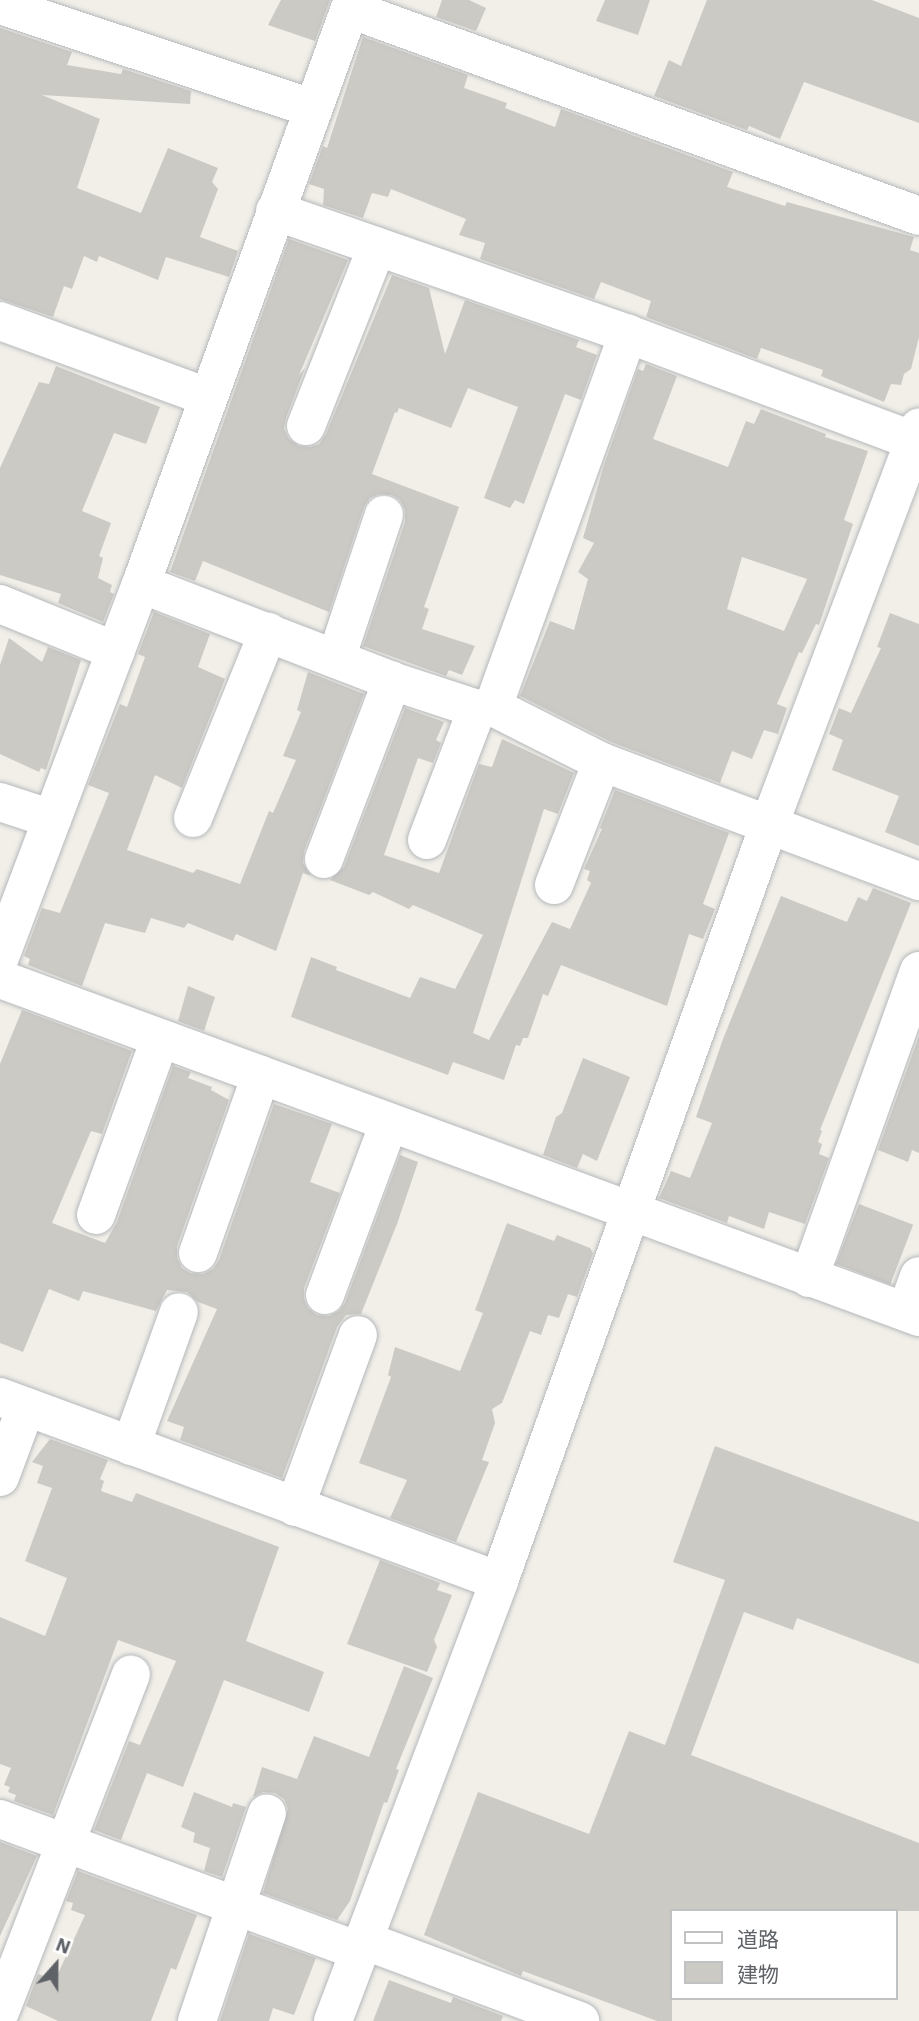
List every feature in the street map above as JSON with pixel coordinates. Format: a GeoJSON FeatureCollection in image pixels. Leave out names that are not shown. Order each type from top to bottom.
{"type":"FeatureCollection","features":[{"type":"Feature","properties":{"kind":"street"},"geometry":{"type":"LineString","coordinates":[[0,5],[312,108]]}},
{"type":"Feature","properties":{"kind":"street"},"geometry":{"type":"LineString","coordinates":[[0,957],[116,651],[351,5],[919,216]]}},
{"type":"Feature","properties":{"kind":"street"},"geometry":{"type":"LineString","coordinates":[[275,211],[917,437],[769,825],[499,1581],[333,2021]]}},
{"type":"Feature","properties":{"kind":"street"},"geometry":{"type":"LineString","coordinates":[[306,426],[377,247]]}},
{"type":"Feature","properties":{"kind":"street"},"geometry":{"type":"LineString","coordinates":[[0,321],[208,397]]}},
{"type":"Feature","properties":{"kind":"street"},"geometry":{"type":"LineString","coordinates":[[427,841],[485,708],[628,334]]}},
{"type":"Feature","properties":{"kind":"street"},"geometry":{"type":"LineString","coordinates":[[336,659],[384,515]]}},
{"type":"Feature","properties":{"kind":"street"},"geometry":{"type":"LineString","coordinates":[[141,583],[392,681],[485,708],[602,762],[919,881]]}},
{"type":"Feature","properties":{"kind":"street"},"geometry":{"type":"LineString","coordinates":[[0,604],[116,651]]}},
{"type":"Feature","properties":{"kind":"street"},"geometry":{"type":"LineString","coordinates":[[193,818],[268,632]]}},
{"type":"Feature","properties":{"kind":"street"},"geometry":{"type":"LineString","coordinates":[[324,859],[392,681]]}},
{"type":"Feature","properties":{"kind":"street"},"geometry":{"type":"LineString","coordinates":[[554,884],[602,762]]}},
{"type":"Feature","properties":{"kind":"street"},"geometry":{"type":"LineString","coordinates":[[0,802],[52,819]]}},
{"type":"Feature","properties":{"kind":"street"},"geometry":{"type":"LineString","coordinates":[[809,1278],[919,971]]}},
{"type":"Feature","properties":{"kind":"street"},"geometry":{"type":"LineString","coordinates":[[0,979],[912,1314],[919,1276]]}},
{"type":"Feature","properties":{"kind":"street"},"geometry":{"type":"LineString","coordinates":[[96,1215],[160,1039]]}},
{"type":"Feature","properties":{"kind":"street"},"geometry":{"type":"LineString","coordinates":[[198,1253],[261,1076]]}},
{"type":"Feature","properties":{"kind":"street"},"geometry":{"type":"LineString","coordinates":[[325,1295],[389,1123]]}},
{"type":"Feature","properties":{"kind":"street"},"geometry":{"type":"LineString","coordinates":[[131,1446],[179,1312]]}},
{"type":"Feature","properties":{"kind":"street"},"geometry":{"type":"LineString","coordinates":[[295,1507],[358,1335]]}},
{"type":"Feature","properties":{"kind":"street"},"geometry":{"type":"LineString","coordinates":[[0,1477],[13,1402],[499,1581]]}},
{"type":"Feature","properties":{"kind":"street"},"geometry":{"type":"LineString","coordinates":[[0,2012],[131,1674]]}},
{"type":"Feature","properties":{"kind":"street"},"geometry":{"type":"LineString","coordinates":[[197,2021],[238,1907],[267,1813]]}},
{"type":"Feature","properties":{"kind":"street"},"geometry":{"type":"LineString","coordinates":[[0,1819],[238,1907],[580,2021]]}},
{"type":"Feature","properties":{"kind":"building"},"geometry":{"type":"Polygon","coordinates":[[[281,0],[330,0],[315,41],[268,25],[281,0]]]}},
{"type":"Feature","properties":{"kind":"building"},"geometry":{"type":"Polygon","coordinates":[[[442,0],[469,0],[486,8],[476,31],[436,17],[442,0]]]}},
{"type":"Feature","properties":{"kind":"building"},"geometry":{"type":"Polygon","coordinates":[[[605,0],[650,0],[638,35],[596,21],[605,0]]]}},
{"type":"Feature","properties":{"kind":"building"},"geometry":{"type":"Polygon","coordinates":[[[707,0],[872,0],[919,18],[919,123],[804,82],[780,139],[749,126],[747,130],[654,96],[669,60],[681,66],[707,0]]]}},
{"type":"Feature","properties":{"kind":"building"},"geometry":{"type":"Polygon","coordinates":[[[0,28],[72,52],[67,65],[121,74],[123,69],[191,91],[190,104],[42,95],[100,119],[77,188],[141,213],[168,148],[218,168],[212,182],[218,189],[200,237],[238,251],[229,277],[166,257],[158,280],[99,256],[97,262],[84,256],[72,289],[64,286],[53,317],[0,299],[0,28]]]}},
{"type":"Feature","properties":{"kind":"building"},"geometry":{"type":"Polygon","coordinates":[[[363,37],[468,75],[464,88],[507,103],[505,108],[555,127],[561,109],[733,172],[727,187],[785,206],[787,202],[914,237],[910,250],[919,253],[919,337],[911,369],[904,374],[901,385],[891,384],[884,402],[821,376],[823,370],[761,348],[757,359],[646,317],[651,301],[601,282],[594,299],[480,259],[485,243],[459,235],[466,219],[391,189],[388,197],[372,193],[363,218],[323,205],[324,189],[309,184],[323,146],[327,148],[363,37]]]}},
{"type":"Feature","properties":{"kind":"building"},"geometry":{"type":"Polygon","coordinates":[[[289,239],[348,260],[299,375],[305,368],[286,418],[284,429],[289,439],[299,446],[319,444],[326,434],[392,275],[429,288],[445,354],[465,300],[579,340],[576,347],[597,355],[581,400],[565,394],[524,504],[515,500],[510,508],[484,498],[518,407],[468,388],[451,428],[399,408],[397,413],[395,412],[372,474],[459,507],[424,607],[429,609],[422,629],[475,646],[462,675],[449,670],[446,676],[363,646],[405,522],[405,510],[400,500],[392,495],[379,494],[370,498],[364,507],[329,612],[203,561],[195,581],[170,572],[289,239]]]}},
{"type":"Feature","properties":{"kind":"building"},"geometry":{"type":"Polygon","coordinates":[[[646,364],[677,376],[653,439],[728,467],[746,421],[754,424],[761,409],[826,434],[825,437],[868,451],[844,520],[853,524],[819,625],[816,624],[802,653],[799,652],[777,704],[787,708],[778,734],[764,730],[752,759],[732,751],[720,783],[611,742],[520,696],[550,621],[574,630],[588,579],[578,572],[594,543],[583,538],[604,465],[638,369],[643,371],[646,364]],[[742,557],[727,609],[784,631],[807,579],[742,557]]]}},
{"type":"Feature","properties":{"kind":"building"},"geometry":{"type":"Polygon","coordinates":[[[56,366],[160,407],[146,444],[114,433],[82,511],[111,523],[99,556],[103,558],[98,578],[112,585],[110,592],[114,594],[103,622],[58,603],[61,594],[0,575],[0,468],[39,382],[49,384],[56,366]]]}},
{"type":"Feature","properties":{"kind":"building"},"geometry":{"type":"Polygon","coordinates":[[[154,612],[210,634],[198,667],[225,679],[182,788],[155,775],[127,850],[193,873],[197,869],[240,884],[269,811],[273,813],[296,760],[283,756],[301,712],[297,710],[308,672],[364,694],[304,851],[303,863],[311,876],[303,873],[276,951],[236,934],[233,941],[188,923],[184,928],[151,918],[145,933],[105,923],[82,986],[28,965],[30,959],[24,956],[42,908],[60,913],[109,793],[88,785],[120,704],[127,707],[145,657],[138,654],[154,612]]]}},
{"type":"Feature","properties":{"kind":"building"},"geometry":{"type":"Polygon","coordinates":[[[890,613],[919,624],[919,846],[885,832],[899,796],[832,770],[843,740],[829,734],[839,708],[851,713],[881,648],[877,647],[890,613]]]}},
{"type":"Feature","properties":{"kind":"building"},"geometry":{"type":"Polygon","coordinates":[[[9,638],[42,662],[48,647],[81,660],[46,770],[41,768],[39,772],[0,754],[0,665],[9,638]]]}},
{"type":"Feature","properties":{"kind":"building"},"geometry":{"type":"Polygon","coordinates":[[[405,708],[444,722],[436,740],[441,743],[433,763],[418,758],[384,855],[439,873],[479,764],[492,767],[502,739],[574,773],[558,814],[544,809],[473,1033],[489,1040],[552,922],[570,929],[591,883],[587,880],[590,871],[584,869],[602,829],[600,828],[615,790],[729,833],[703,904],[715,909],[703,939],[689,934],[667,1006],[561,965],[548,996],[543,994],[528,1038],[523,1038],[520,1046],[516,1045],[504,1080],[453,1062],[448,1075],[291,1017],[311,957],[337,967],[336,970],[410,998],[420,977],[455,989],[483,935],[413,905],[409,909],[373,892],[369,895],[330,880],[344,867],[405,708]]]}},
{"type":"Feature","properties":{"kind":"building"},"geometry":{"type":"Polygon","coordinates":[[[873,888],[911,903],[820,1130],[822,1131],[818,1142],[822,1144],[819,1154],[829,1158],[805,1224],[769,1212],[764,1229],[729,1216],[727,1223],[659,1198],[671,1171],[690,1178],[712,1123],[696,1117],[723,1039],[781,896],[847,922],[858,897],[867,901],[873,888]]]}},
{"type":"Feature","properties":{"kind":"building"},"geometry":{"type":"Polygon","coordinates":[[[188,986],[215,997],[204,1031],[178,1021],[188,986]]]}},
{"type":"Feature","properties":{"kind":"building"},"geometry":{"type":"Polygon","coordinates":[[[22,1010],[132,1051],[102,1134],[91,1131],[52,1223],[105,1243],[117,1222],[173,1066],[191,1072],[188,1078],[212,1087],[211,1090],[229,1100],[177,1246],[177,1258],[182,1268],[190,1273],[203,1274],[213,1269],[219,1260],[274,1104],[332,1124],[310,1182],[340,1193],[304,1288],[304,1299],[308,1308],[317,1315],[329,1316],[339,1311],[345,1303],[400,1155],[418,1162],[397,1224],[361,1314],[346,1315],[337,1327],[282,1478],[180,1440],[184,1427],[167,1421],[217,1309],[198,1302],[187,1292],[167,1290],[156,1311],[83,1291],[79,1301],[49,1289],[23,1352],[0,1343],[0,1064],[22,1010]]]}},
{"type":"Feature","properties":{"kind":"building"},"geometry":{"type":"Polygon","coordinates":[[[919,1036],[919,1153],[912,1150],[908,1162],[878,1150],[919,1036]]]}},
{"type":"Feature","properties":{"kind":"building"},"geometry":{"type":"Polygon","coordinates":[[[583,1058],[630,1077],[597,1161],[583,1154],[577,1168],[543,1155],[556,1117],[562,1113],[583,1058]]]}},
{"type":"Feature","properties":{"kind":"building"},"geometry":{"type":"Polygon","coordinates":[[[859,1204],[913,1225],[890,1285],[836,1264],[859,1204]]]}},
{"type":"Feature","properties":{"kind":"building"},"geometry":{"type":"Polygon","coordinates":[[[507,1223],[554,1241],[557,1235],[590,1248],[593,1253],[577,1297],[568,1294],[559,1318],[548,1315],[541,1335],[530,1331],[502,1403],[492,1409],[495,1423],[482,1460],[489,1462],[456,1542],[390,1518],[407,1480],[359,1463],[391,1377],[388,1375],[395,1347],[460,1371],[483,1313],[475,1310],[507,1223]]]}},
{"type":"Feature","properties":{"kind":"building"},"geometry":{"type":"Polygon","coordinates":[[[50,1439],[108,1460],[100,1479],[104,1481],[101,1491],[132,1502],[136,1493],[279,1547],[246,1641],[324,1672],[309,1712],[224,1680],[183,1787],[147,1773],[121,1840],[94,1830],[129,1741],[140,1745],[176,1661],[118,1640],[53,1815],[14,1801],[16,1795],[8,1792],[10,1787],[4,1785],[11,1768],[0,1764],[0,1617],[45,1636],[67,1578],[25,1561],[52,1488],[37,1483],[43,1466],[32,1462],[50,1439]]]}},
{"type":"Feature","properties":{"kind":"building"},"geometry":{"type":"Polygon","coordinates":[[[715,1446],[919,1522],[919,1664],[797,1618],[793,1630],[744,1612],[691,1755],[919,1843],[919,1911],[670,1909],[672,2021],[657,2021],[523,1971],[521,1976],[424,1935],[478,1792],[589,1834],[629,1731],[665,1745],[725,1580],[673,1562],[715,1446]]]}},
{"type":"Feature","properties":{"kind":"building"},"geometry":{"type":"Polygon","coordinates":[[[380,1560],[440,1583],[437,1590],[452,1595],[434,1640],[437,1647],[427,1672],[347,1644],[380,1560]]]}},
{"type":"Feature","properties":{"kind":"building"},"geometry":{"type":"Polygon","coordinates":[[[404,1666],[433,1678],[396,1769],[399,1770],[387,1803],[384,1802],[350,1901],[337,1920],[263,1893],[288,1809],[284,1799],[275,1793],[263,1792],[253,1797],[262,1767],[297,1779],[314,1736],[369,1757],[404,1666]]]}},
{"type":"Feature","properties":{"kind":"building"},"geometry":{"type":"Polygon","coordinates":[[[194,1792],[232,1807],[233,1803],[246,1807],[222,1877],[204,1871],[210,1848],[193,1842],[195,1833],[181,1827],[194,1792]]]}},
{"type":"Feature","properties":{"kind":"building"},"geometry":{"type":"Polygon","coordinates":[[[0,1842],[37,1856],[0,1936],[0,1842]]]}},
{"type":"Feature","properties":{"kind":"building"},"geometry":{"type":"Polygon","coordinates":[[[78,1871],[197,1915],[176,1970],[171,1968],[151,2021],[58,2021],[26,2006],[38,1974],[55,1980],[85,1915],[71,1910],[73,1903],[66,1901],[78,1871]]]}},
{"type":"Feature","properties":{"kind":"building"},"geometry":{"type":"Polygon","coordinates":[[[249,1934],[316,1958],[294,2015],[273,2008],[269,2021],[220,2021],[249,1934]]]}},
{"type":"Feature","properties":{"kind":"building"},"geometry":{"type":"Polygon","coordinates":[[[389,1980],[451,2003],[453,1997],[503,2016],[501,2021],[373,2021],[389,1980]]]}}]}
